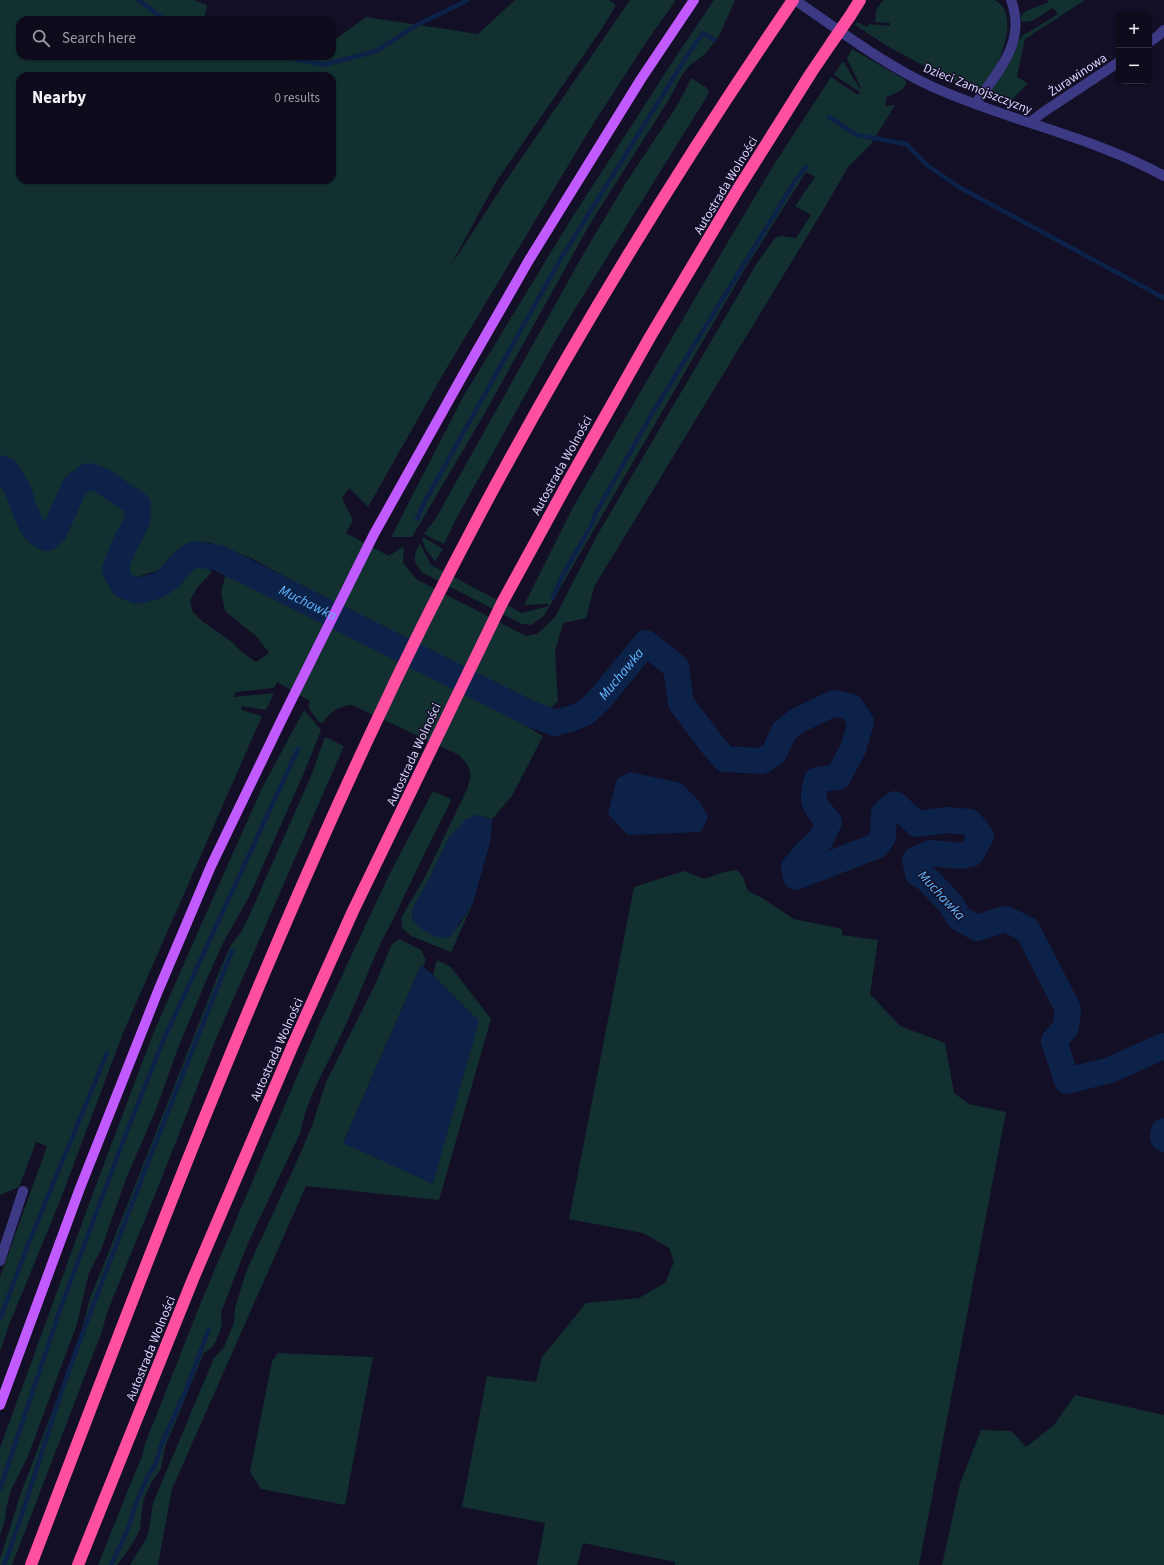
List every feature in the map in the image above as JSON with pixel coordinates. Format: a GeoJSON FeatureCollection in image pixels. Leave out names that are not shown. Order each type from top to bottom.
{"type":"FeatureCollection","features":[{"type":"Feature","properties":{"kind":"highway"},"geometry":{"type":"LineString","coordinates":[[31,1565],[124,1321],[240,1029],[288,917],[370,735],[450,572],[509,462],[613,280],[706,130],[785,11],[794,0]]}},
{"type":"Feature","properties":{"kind":"highway","name":"Autostrada Wolności"},"geometry":{"type":"LineString","coordinates":[[78,1565],[193,1279],[276,1083],[353,911],[502,602],[654,330],[738,189],[811,72],[860,0]]}},
{"type":"Feature","properties":{"kind":"main road"},"geometry":{"type":"LineString","coordinates":[[0,1404],[80,1188],[158,991],[211,866],[294,694],[374,534],[416,456],[529,260],[641,79],[694,0]]}},
{"type":"Feature","properties":{"kind":"street","name":"Dzieci Zamojszczyzny"},"geometry":{"type":"LineString","coordinates":[[794,0],[894,66],[932,86],[976,104],[1102,148],[1146,166],[1164,176]]}},
{"type":"Feature","properties":{"kind":"street"},"geometry":{"type":"LineString","coordinates":[[976,104],[1000,70],[1011,50],[1016,28],[1015,14],[1011,0]]}},
{"type":"Feature","properties":{"kind":"street"},"geometry":{"type":"LineString","coordinates":[[1152,40],[1164,30]]}},
{"type":"Feature","properties":{"kind":"street","name":"Żurawinowa"},"geometry":{"type":"LineString","coordinates":[[1030,122],[1044,111],[1116,64]]}},
{"type":"Feature","properties":{"kind":"street"},"geometry":{"type":"LineString","coordinates":[[0,1261],[24,1191]]}},
{"type":"Feature","properties":{"kind":"green space"},"geometry":{"type":"Polygon","coordinates":[[[0,0],[193,0],[207,5],[205,16],[16,16],[16,60],[336,60],[336,39],[366,17],[478,34],[515,0],[609,0],[616,5],[603,27],[496,182],[450,267],[507,179],[630,0],[676,0],[647,41],[590,129],[445,371],[368,507],[349,488],[342,498],[353,520],[346,533],[389,556],[404,546],[403,563],[416,579],[526,636],[537,634],[555,617],[599,532],[757,263],[775,238],[781,236],[796,238],[811,215],[795,206],[815,177],[806,172],[740,277],[544,616],[531,625],[522,624],[423,573],[415,562],[415,555],[420,543],[431,565],[522,613],[549,606],[547,604],[524,605],[572,509],[773,166],[831,77],[858,95],[860,92],[834,75],[843,61],[860,89],[861,88],[847,58],[852,49],[904,79],[907,83],[902,90],[887,97],[885,106],[895,105],[871,144],[848,167],[594,587],[586,618],[563,623],[555,652],[558,701],[549,710],[363,620],[253,559],[208,542],[189,546],[162,569],[128,580],[123,573],[128,555],[140,528],[143,517],[140,501],[133,491],[124,483],[112,477],[100,474],[87,474],[76,478],[67,486],[49,529],[46,530],[43,527],[18,477],[3,457],[9,493],[24,522],[34,536],[45,542],[58,539],[75,505],[88,486],[99,486],[126,504],[133,516],[120,537],[110,559],[109,565],[112,587],[123,597],[134,600],[144,599],[164,589],[192,567],[208,568],[212,572],[197,588],[190,600],[192,611],[202,621],[232,642],[243,653],[256,662],[269,653],[257,637],[225,611],[221,593],[226,572],[249,582],[509,716],[543,736],[512,796],[492,819],[476,815],[449,837],[431,875],[458,927],[473,903],[451,952],[411,936],[402,928],[401,918],[426,875],[467,789],[470,779],[470,771],[463,759],[459,755],[352,705],[339,708],[323,723],[319,722],[308,707],[310,701],[277,682],[274,688],[236,692],[234,697],[274,693],[266,710],[242,706],[241,710],[262,716],[123,1033],[58,1206],[9,1325],[0,1352],[0,1277],[47,1146],[36,1142],[19,1187],[0,1195],[0,0]]]}},
{"type":"Feature","properties":{"kind":"green space"},"geometry":{"type":"Polygon","coordinates":[[[714,0],[735,0],[720,34],[706,53],[688,67],[682,75],[668,101],[591,222],[482,418],[412,537],[391,537],[463,397],[568,224],[714,0]]]}},
{"type":"Feature","properties":{"kind":"green space"},"geometry":{"type":"Polygon","coordinates":[[[883,0],[994,0],[1002,5],[1006,13],[1007,23],[1005,44],[994,71],[979,91],[916,61],[855,25],[857,22],[867,27],[869,24],[890,26],[890,23],[875,22],[876,10],[883,0]]]}},
{"type":"Feature","properties":{"kind":"green space"},"geometry":{"type":"Polygon","coordinates":[[[1047,0],[1085,0],[1025,39],[1017,77],[1028,83],[1010,102],[991,95],[992,89],[1015,52],[1018,41],[1022,36],[1058,14],[1053,8],[1033,20],[1025,22],[1021,21],[1021,16],[1026,11],[1049,2],[1047,0]]]}},
{"type":"Feature","properties":{"kind":"green space"},"geometry":{"type":"Polygon","coordinates":[[[691,78],[707,88],[709,93],[557,338],[456,519],[444,544],[424,534],[436,518],[584,253],[625,184],[675,109],[691,78]]]}},
{"type":"Feature","properties":{"kind":"green space"},"geometry":{"type":"Polygon","coordinates":[[[423,537],[443,549],[435,561],[426,550],[422,539],[423,537]]]}},
{"type":"Feature","properties":{"kind":"green space"},"geometry":{"type":"Polygon","coordinates":[[[304,710],[321,730],[303,775],[249,897],[224,941],[178,1048],[157,1107],[126,1179],[101,1250],[89,1273],[77,1324],[28,1456],[11,1490],[0,1536],[0,1448],[93,1193],[153,1034],[262,788],[304,710]]]}},
{"type":"Feature","properties":{"kind":"green space"},"geometry":{"type":"Polygon","coordinates":[[[325,737],[344,746],[216,1039],[108,1310],[101,1334],[12,1565],[0,1565],[0,1559],[22,1490],[81,1333],[90,1298],[221,967],[231,945],[241,932],[250,914],[311,776],[325,737]]]}},
{"type":"Feature","properties":{"kind":"green space"},"geometry":{"type":"Polygon","coordinates":[[[433,791],[451,799],[450,803],[381,944],[350,1016],[312,1095],[301,1131],[249,1241],[221,1312],[222,1325],[216,1341],[212,1347],[204,1353],[165,1447],[161,1469],[152,1481],[143,1501],[140,1529],[133,1543],[117,1565],[98,1565],[142,1457],[145,1444],[201,1302],[318,1027],[388,877],[433,791]]]}},
{"type":"Feature","properties":{"kind":"green space"},"geometry":{"type":"Polygon","coordinates":[[[737,870],[743,877],[748,891],[762,898],[794,919],[842,929],[842,935],[878,940],[870,994],[900,1026],[945,1043],[954,1093],[969,1104],[1006,1112],[919,1565],[675,1565],[675,1562],[583,1543],[577,1565],[537,1565],[545,1523],[462,1507],[487,1376],[536,1382],[542,1357],[586,1303],[639,1298],[665,1283],[674,1262],[669,1248],[643,1233],[569,1219],[634,887],[684,871],[704,879],[724,872],[737,870]]]}},
{"type":"Feature","properties":{"kind":"green space"},"geometry":{"type":"Polygon","coordinates":[[[399,939],[421,950],[426,960],[423,967],[421,965],[343,1143],[479,1021],[433,975],[437,960],[451,967],[491,1019],[439,1200],[306,1186],[172,1489],[158,1565],[130,1565],[146,1539],[149,1530],[153,1503],[214,1358],[224,1347],[234,1323],[235,1308],[246,1272],[312,1126],[326,1082],[374,987],[392,944],[399,939]]]}},
{"type":"Feature","properties":{"kind":"green space"},"geometry":{"type":"Polygon","coordinates":[[[278,1353],[373,1357],[345,1505],[261,1489],[250,1472],[272,1361],[278,1353]]]}},
{"type":"Feature","properties":{"kind":"green space"},"geometry":{"type":"Polygon","coordinates":[[[1075,1395],[1164,1415],[1164,1565],[942,1565],[960,1484],[981,1430],[1011,1431],[1026,1447],[1054,1425],[1075,1395]]]}},
{"type":"Feature","properties":{"kind":"water"},"geometry":{"type":"Polygon","coordinates":[[[629,772],[681,783],[700,802],[708,817],[701,832],[628,835],[608,814],[617,779],[629,772]]]}},
{"type":"Feature","properties":{"kind":"water"},"geometry":{"type":"Polygon","coordinates":[[[476,815],[492,819],[491,839],[473,903],[450,937],[444,938],[433,936],[412,920],[412,909],[431,875],[449,837],[465,820],[476,815]]]}},
{"type":"Feature","properties":{"kind":"water"},"geometry":{"type":"Polygon","coordinates":[[[421,965],[479,1021],[433,1184],[343,1143],[421,965]]]}},
{"type":"Feature","properties":{"kind":"waterway"},"geometry":{"type":"LineString","coordinates":[[138,0],[160,16]]}},
{"type":"Feature","properties":{"kind":"waterway"},"geometry":{"type":"LineString","coordinates":[[300,60],[323,65],[376,51],[417,25],[468,0]]}},
{"type":"Feature","properties":{"kind":"waterway"},"geometry":{"type":"LineString","coordinates":[[417,519],[424,503],[560,260],[687,56],[703,33],[714,40]]}},
{"type":"Feature","properties":{"kind":"waterway"},"geometry":{"type":"LineString","coordinates":[[829,117],[857,135],[906,144],[927,165],[959,187],[1164,298]]}},
{"type":"Feature","properties":{"kind":"waterway"},"geometry":{"type":"LineString","coordinates":[[553,598],[560,580],[593,522],[595,514],[653,412],[795,181],[806,167]]}},
{"type":"Feature","properties":{"kind":"waterway","name":"Muchawka"},"geometry":{"type":"LineString","coordinates":[[0,468],[6,470],[16,486],[31,524],[35,530],[47,538],[54,532],[75,486],[88,476],[101,480],[138,505],[137,521],[123,548],[115,570],[123,585],[137,591],[157,586],[169,578],[183,562],[194,554],[219,558],[529,713],[555,723],[585,713],[599,700],[646,643],[676,667],[681,703],[714,747],[725,759],[762,761],[774,753],[784,731],[797,721],[834,703],[851,707],[861,722],[853,749],[838,777],[817,780],[814,793],[815,803],[829,822],[821,839],[794,867],[796,877],[876,846],[883,837],[884,813],[895,804],[917,824],[947,820],[970,822],[981,836],[971,854],[961,856],[931,853],[915,860],[918,874],[927,879],[951,904],[959,918],[977,928],[1005,919],[1027,929],[1068,1009],[1066,1027],[1054,1041],[1067,1081],[1110,1070],[1164,1046]]}},
{"type":"Feature","properties":{"kind":"waterway"},"geometry":{"type":"LineString","coordinates":[[0,1489],[61,1307],[124,1139],[164,1039],[298,749]]}},
{"type":"Feature","properties":{"kind":"waterway"},"geometry":{"type":"LineString","coordinates":[[4,1565],[22,1515],[62,1390],[90,1313],[232,951]]}},
{"type":"Feature","properties":{"kind":"waterway"},"geometry":{"type":"LineString","coordinates":[[0,1319],[27,1247],[107,1053]]}},
{"type":"Feature","properties":{"kind":"waterway","name":"Muchawka"},"geometry":{"type":"LineString","coordinates":[[1164,1131],[1164,1139]]}},
{"type":"Feature","properties":{"kind":"waterway"},"geometry":{"type":"LineString","coordinates":[[111,1565],[127,1531],[136,1503],[148,1476],[156,1463],[161,1445],[186,1390],[209,1329]]}}]}
